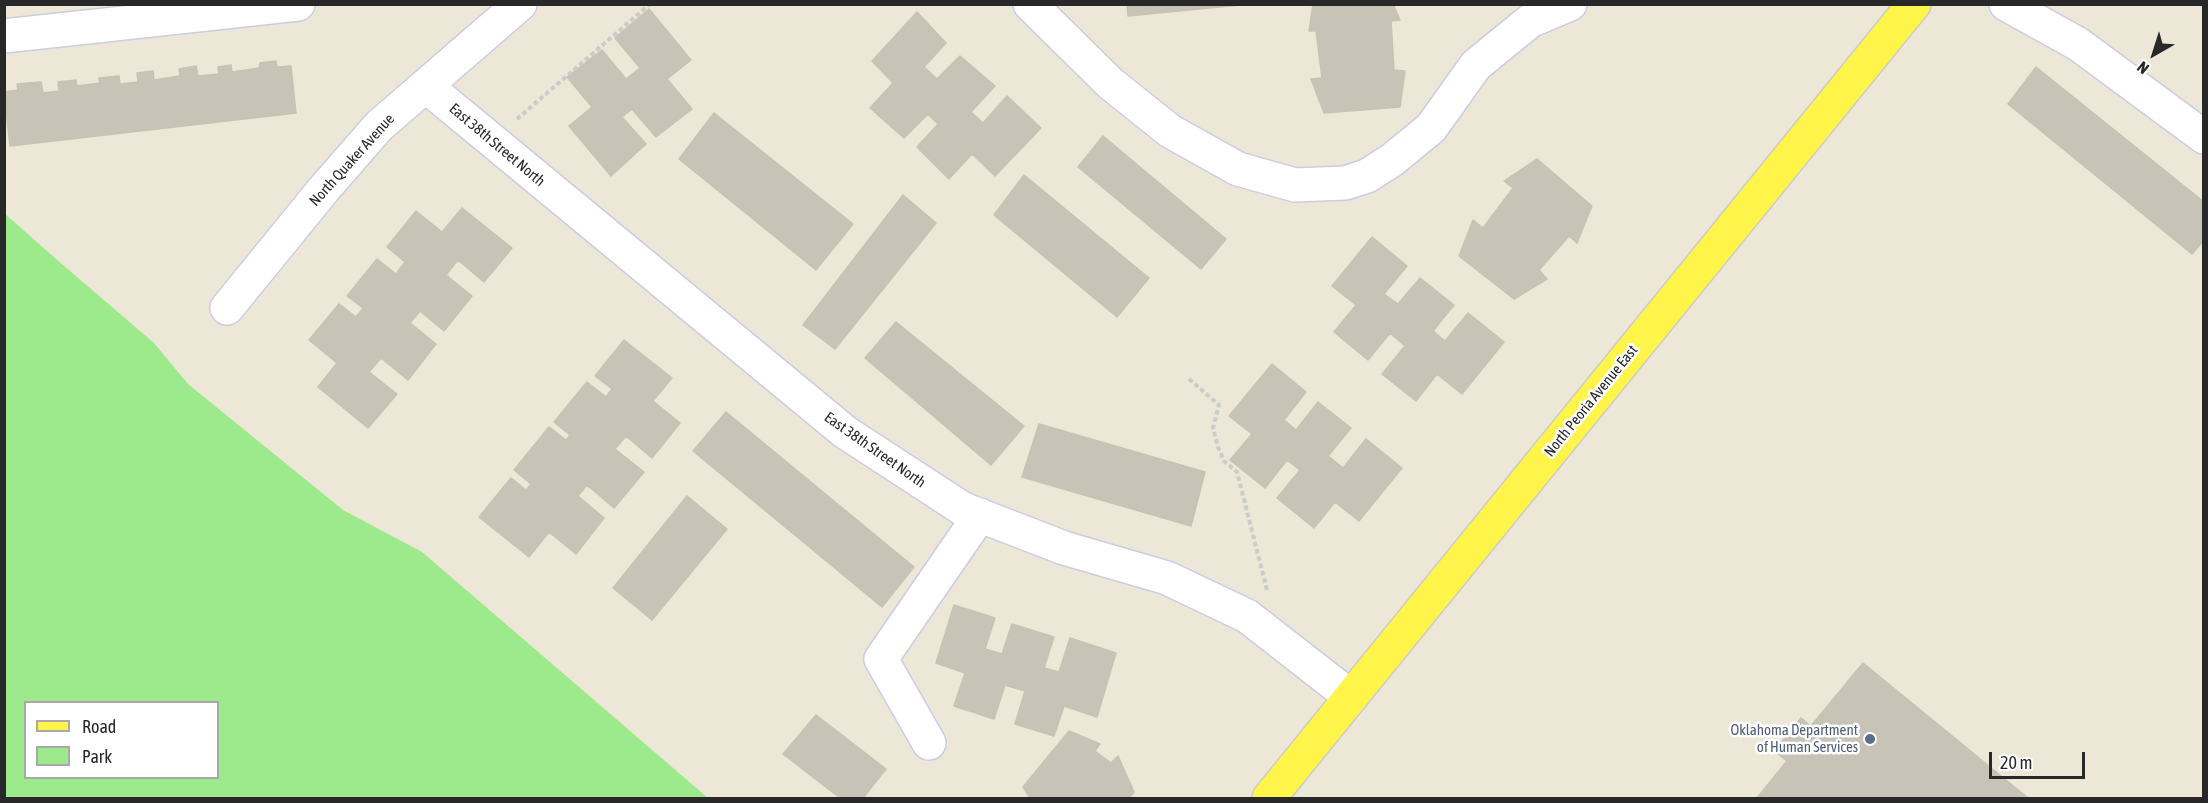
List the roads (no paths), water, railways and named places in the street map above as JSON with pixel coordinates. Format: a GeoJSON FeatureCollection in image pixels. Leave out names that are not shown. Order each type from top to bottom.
{"type":"FeatureCollection","features":[{"type":"Feature","properties":{"kind":"main road","name":"North Peoria Avenue East"},"geometry":{"type":"LineString","coordinates":[[1269,798],[1914,4]]}},
{"type":"Feature","properties":{"kind":"street"},"geometry":{"type":"LineString","coordinates":[[4,36],[298,4]]}},
{"type":"Feature","properties":{"kind":"street","name":"North Quaker Avenue"},"geometry":{"type":"LineString","coordinates":[[227,308],[324,189],[379,126],[520,4]]}},
{"type":"Feature","properties":{"kind":"street"},"geometry":{"type":"LineString","coordinates":[[1030,4],[1110,83],[1170,131],[1238,169],[1295,185],[1345,183],[1367,176],[1392,160],[1431,128],[1476,65],[1530,21],[1570,4]]}},
{"type":"Feature","properties":{"kind":"street"},"geometry":{"type":"LineString","coordinates":[[2006,4],[2078,44],[2204,137]]}},
{"type":"Feature","properties":{"kind":"street","name":"East 38th Street North"},"geometry":{"type":"LineString","coordinates":[[426,86],[844,432],[963,509],[1064,548],[1167,578],[1247,616],[1351,697]]}},
{"type":"Feature","properties":{"kind":"street"},"geometry":{"type":"LineString","coordinates":[[929,743],[881,659],[980,515]]}},
{"type":"Feature","properties":{"kind":"place","name":"Oklahoma Department of Human Services"},"geometry":{"type":"Point","coordinates":[1870,739]}}]}
